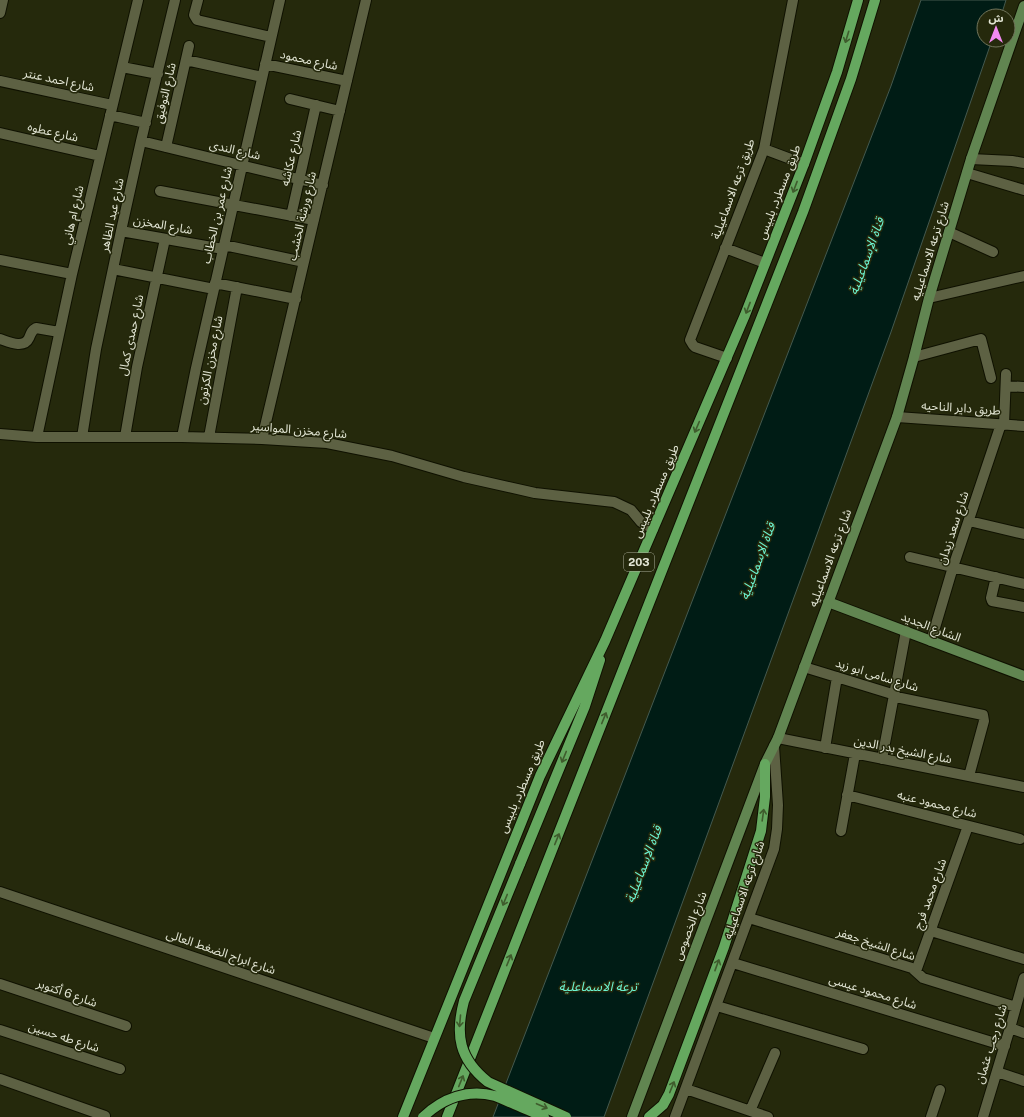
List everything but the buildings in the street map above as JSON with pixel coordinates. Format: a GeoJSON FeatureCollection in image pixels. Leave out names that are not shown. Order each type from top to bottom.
{"type":"FeatureCollection","features":[{"type":"Feature","properties":{"kind":"main road","name":"طريق مسطرد, بلبيس"},"geometry":{"type":"LineString","coordinates":[[403,1117],[536,783],[605,641],[745,315],[804,164],[837,72],[858,0]]}},
{"type":"Feature","properties":{"kind":"main road","name":"203"},"geometry":{"type":"LineString","coordinates":[[447,1117],[803,212],[851,79],[875,0]]}},
{"type":"Feature","properties":{"kind":"main road","name":"شارع ترعه الاسماعيليه"},"geometry":{"type":"LineString","coordinates":[[1016,27],[1024,6]]}},
{"type":"Feature","properties":{"kind":"main road","name":"شارع ترعه الاسماعيليه"},"geometry":{"type":"LineString","coordinates":[[776,742],[897,417],[929,298],[967,173],[1009,48]]}},
{"type":"Feature","properties":{"kind":"main road","name":"الشارع الجديد"},"geometry":{"type":"LineString","coordinates":[[828,602],[1024,676]]}},
{"type":"Feature","properties":{"kind":"main road"},"geometry":{"type":"LineString","coordinates":[[566,1117],[488,1082],[477,1074],[463,1051],[460,1038],[460,1024],[464,1001],[589,695],[605,641]]}},
{"type":"Feature","properties":{"kind":"main road","name":"شارع الخصوص"},"geometry":{"type":"LineString","coordinates":[[632,1117],[765,764],[776,742]]}},
{"type":"Feature","properties":{"kind":"main road"},"geometry":{"type":"LineString","coordinates":[[649,1117],[662,1105],[669,1094],[724,946],[760,831],[765,797],[765,764]]}},
{"type":"Feature","properties":{"kind":"main road"},"geometry":{"type":"LineString","coordinates":[[423,1117],[443,1102],[456,1097],[469,1094],[483,1094],[496,1096],[544,1117]]}},
{"type":"Feature","properties":{"kind":"street"},"geometry":{"type":"LineString","coordinates":[[0,13],[3,0]]}},
{"type":"Feature","properties":{"kind":"street","name":"شارع ام هاني"},"geometry":{"type":"LineString","coordinates":[[37,437],[72,274],[138,0]]}},
{"type":"Feature","properties":{"kind":"street","name":"شارع عبد الظاهر"},"geometry":{"type":"LineString","coordinates":[[82,437],[96,349],[121,231],[175,0]]}},
{"type":"Feature","properties":{"kind":"street"},"geometry":{"type":"LineString","coordinates":[[198,0],[194,15],[195,18],[272,38]]}},
{"type":"Feature","properties":{"kind":"street","name":"شارع عمر بن الخطاب"},"geometry":{"type":"LineString","coordinates":[[182,437],[214,286],[280,0]]}},
{"type":"Feature","properties":{"kind":"street","name":"شارع ورشة الخشب"},"geometry":{"type":"LineString","coordinates":[[262,439],[366,0]]}},
{"type":"Feature","properties":{"kind":"street","name":"طريق ترعه الاسماعيلية"},"geometry":{"type":"LineString","coordinates":[[727,358],[695,347],[690,340],[764,149],[793,0]]}},
{"type":"Feature","properties":{"kind":"street"},"geometry":{"type":"LineString","coordinates":[[1016,30],[1024,20]]}},
{"type":"Feature","properties":{"kind":"street","name":"شارع التوفيق"},"geometry":{"type":"LineString","coordinates":[[166,147],[189,46]]}},
{"type":"Feature","properties":{"kind":"street"},"geometry":{"type":"LineString","coordinates":[[186,60],[262,77]]}},
{"type":"Feature","properties":{"kind":"street","name":"شارع محمود"},"geometry":{"type":"LineString","coordinates":[[265,64],[347,81]]}},
{"type":"Feature","properties":{"kind":"street"},"geometry":{"type":"LineString","coordinates":[[122,67],[158,74]]}},
{"type":"Feature","properties":{"kind":"street","name":"شارع احمد عنتر"},"geometry":{"type":"LineString","coordinates":[[0,81],[111,110],[146,123]]}},
{"type":"Feature","properties":{"kind":"street"},"geometry":{"type":"LineString","coordinates":[[290,99],[340,111]]}},
{"type":"Feature","properties":{"kind":"street","name":"شارع عكاشه"},"geometry":{"type":"LineString","coordinates":[[291,216],[316,105]]}},
{"type":"Feature","properties":{"kind":"street","name":"شارع عطوه"},"geometry":{"type":"LineString","coordinates":[[0,133],[100,156]]}},
{"type":"Feature","properties":{"kind":"street","name":"شارع الندى"},"geometry":{"type":"LineString","coordinates":[[141,141],[323,185]]}},
{"type":"Feature","properties":{"kind":"street"},"geometry":{"type":"LineString","coordinates":[[764,149],[804,164]]}},
{"type":"Feature","properties":{"kind":"street"},"geometry":{"type":"LineString","coordinates":[[972,159],[1024,162]]}},
{"type":"Feature","properties":{"kind":"street"},"geometry":{"type":"LineString","coordinates":[[967,173],[1024,190]]}},
{"type":"Feature","properties":{"kind":"street"},"geometry":{"type":"LineString","coordinates":[[160,191],[314,220]]}},
{"type":"Feature","properties":{"kind":"street","name":"شارع المخزن"},"geometry":{"type":"LineString","coordinates":[[121,231],[223,247],[304,262]]}},
{"type":"Feature","properties":{"kind":"street"},"geometry":{"type":"LineString","coordinates":[[949,232],[993,252]]}},
{"type":"Feature","properties":{"kind":"street","name":"شارع حمدى كمال"},"geometry":{"type":"LineString","coordinates":[[125,437],[137,367],[165,239]]}},
{"type":"Feature","properties":{"kind":"street"},"geometry":{"type":"LineString","coordinates":[[725,248],[765,263]]}},
{"type":"Feature","properties":{"kind":"street"},"geometry":{"type":"LineString","coordinates":[[0,260],[72,274]]}},
{"type":"Feature","properties":{"kind":"street"},"geometry":{"type":"LineString","coordinates":[[113,270],[214,286],[236,287],[296,299]]}},
{"type":"Feature","properties":{"kind":"street"},"geometry":{"type":"LineString","coordinates":[[929,298],[1024,276]]}},
{"type":"Feature","properties":{"kind":"street","name":"شارع مخزن الكرتون"},"geometry":{"type":"LineString","coordinates":[[209,437],[236,287]]}},
{"type":"Feature","properties":{"kind":"street"},"geometry":{"type":"LineString","coordinates":[[0,339],[21,344],[27,342],[32,331],[36,328],[59,332]]}},
{"type":"Feature","properties":{"kind":"street"},"geometry":{"type":"LineString","coordinates":[[914,357],[981,339],[991,378]]}},
{"type":"Feature","properties":{"kind":"street","name":"شارع سعد زيدان"},"geometry":{"type":"LineString","coordinates":[[931,640],[953,567],[1003,425],[1006,374]]}},
{"type":"Feature","properties":{"kind":"street"},"geometry":{"type":"LineString","coordinates":[[1006,386],[1024,387]]}},
{"type":"Feature","properties":{"kind":"street","name":"طريق داير الناحيه"},"geometry":{"type":"LineString","coordinates":[[897,417],[1024,426]]}},
{"type":"Feature","properties":{"kind":"street","name":"شارع مخزن المواسير"},"geometry":{"type":"LineString","coordinates":[[0,434],[37,437],[209,437],[327,443],[392,456],[464,477],[535,493],[614,502],[631,510],[641,522],[653,529]]}},
{"type":"Feature","properties":{"kind":"street"},"geometry":{"type":"LineString","coordinates":[[969,520],[1024,534]]}},
{"type":"Feature","properties":{"kind":"street"},"geometry":{"type":"LineString","coordinates":[[910,557],[1024,584]]}},
{"type":"Feature","properties":{"kind":"street"},"geometry":{"type":"LineString","coordinates":[[996,577],[991,598],[992,601],[1024,607]]}},
{"type":"Feature","properties":{"kind":"street"},"geometry":{"type":"LineString","coordinates":[[882,759],[906,631]]}},
{"type":"Feature","properties":{"kind":"street","name":"شارع سامى ابو زيد"},"geometry":{"type":"LineString","coordinates":[[804,667],[892,694],[894,696],[982,715],[985,718],[969,776]]}},
{"type":"Feature","properties":{"kind":"street"},"geometry":{"type":"LineString","coordinates":[[825,748],[837,677]]}},
{"type":"Feature","properties":{"kind":"street","name":"شارع الشيخ بدر الدين"},"geometry":{"type":"LineString","coordinates":[[776,742],[825,748],[1024,787]]}},
{"type":"Feature","properties":{"kind":"street","name":"شارع ترعه الاسماعيليه"},"geometry":{"type":"LineString","coordinates":[[675,1117],[774,849],[778,805],[776,742]]}},
{"type":"Feature","properties":{"kind":"street"},"geometry":{"type":"LineString","coordinates":[[841,830],[855,754]]}},
{"type":"Feature","properties":{"kind":"street","name":"شارع محمود عنبه"},"geometry":{"type":"LineString","coordinates":[[847,795],[1020,839]]}},
{"type":"Feature","properties":{"kind":"street","name":"شارع محمد فرج"},"geometry":{"type":"LineString","coordinates":[[916,971],[968,826]]}},
{"type":"Feature","properties":{"kind":"street","name":"شارع ابراج الضغط العالى"},"geometry":{"type":"LineString","coordinates":[[0,892],[434,1038]]}},
{"type":"Feature","properties":{"kind":"street","name":"شارع الشيخ جعفر"},"geometry":{"type":"LineString","coordinates":[[748,918],[912,968],[924,978],[1016,1007]]}},
{"type":"Feature","properties":{"kind":"street"},"geometry":{"type":"LineString","coordinates":[[931,931],[1024,959]]}},
{"type":"Feature","properties":{"kind":"street","name":"شارع محمود عيسى"},"geometry":{"type":"LineString","coordinates":[[733,963],[1005,1046]]}},
{"type":"Feature","properties":{"kind":"street","name":"شارع رجب عثمان"},"geometry":{"type":"LineString","coordinates":[[983,1117],[1016,1007],[1022,992],[1024,978]]}},
{"type":"Feature","properties":{"kind":"street","name":"شارع 6 أكتوبر"},"geometry":{"type":"LineString","coordinates":[[0,984],[126,1026]]}},
{"type":"Feature","properties":{"kind":"street"},"geometry":{"type":"LineString","coordinates":[[717,1006],[863,1049]]}},
{"type":"Feature","properties":{"kind":"street"},"geometry":{"type":"LineString","coordinates":[[1010,1028],[1024,1033]]}},
{"type":"Feature","properties":{"kind":"street","name":"شارع طه حسين"},"geometry":{"type":"LineString","coordinates":[[0,1030],[120,1069]]}},
{"type":"Feature","properties":{"kind":"street"},"geometry":{"type":"LineString","coordinates":[[750,1111],[775,1053]]}},
{"type":"Feature","properties":{"kind":"street"},"geometry":{"type":"LineString","coordinates":[[997,1072],[1024,1081]]}},
{"type":"Feature","properties":{"kind":"street"},"geometry":{"type":"LineString","coordinates":[[0,1079],[105,1116]]}},
{"type":"Feature","properties":{"kind":"street"},"geometry":{"type":"LineString","coordinates":[[686,1089],[768,1117]]}},
{"type":"Feature","properties":{"kind":"street"},"geometry":{"type":"LineString","coordinates":[[931,1117],[940,1090]]}},
{"type":"Feature","properties":{"kind":"water","name":"ترعة الاسماعلية"},"geometry":{"type":"Polygon","coordinates":[[[921,0],[1006,0],[1004,8],[976,8],[976,48],[989,48],[891,332],[604,1117],[493,1117],[891,86],[921,0]]]}},
{"type":"Feature","properties":{"kind":"water label","name":"قناة الإسماعيلية"},"geometry":{"type":"Point","coordinates":[866,256]}},
{"type":"Feature","properties":{"kind":"water label","name":"قناة الإسماعيلية"},"geometry":{"type":"Point","coordinates":[757,561]}},
{"type":"Feature","properties":{"kind":"water label","name":"قناة الإسماعيلية"},"geometry":{"type":"Point","coordinates":[643,864]}}]}
